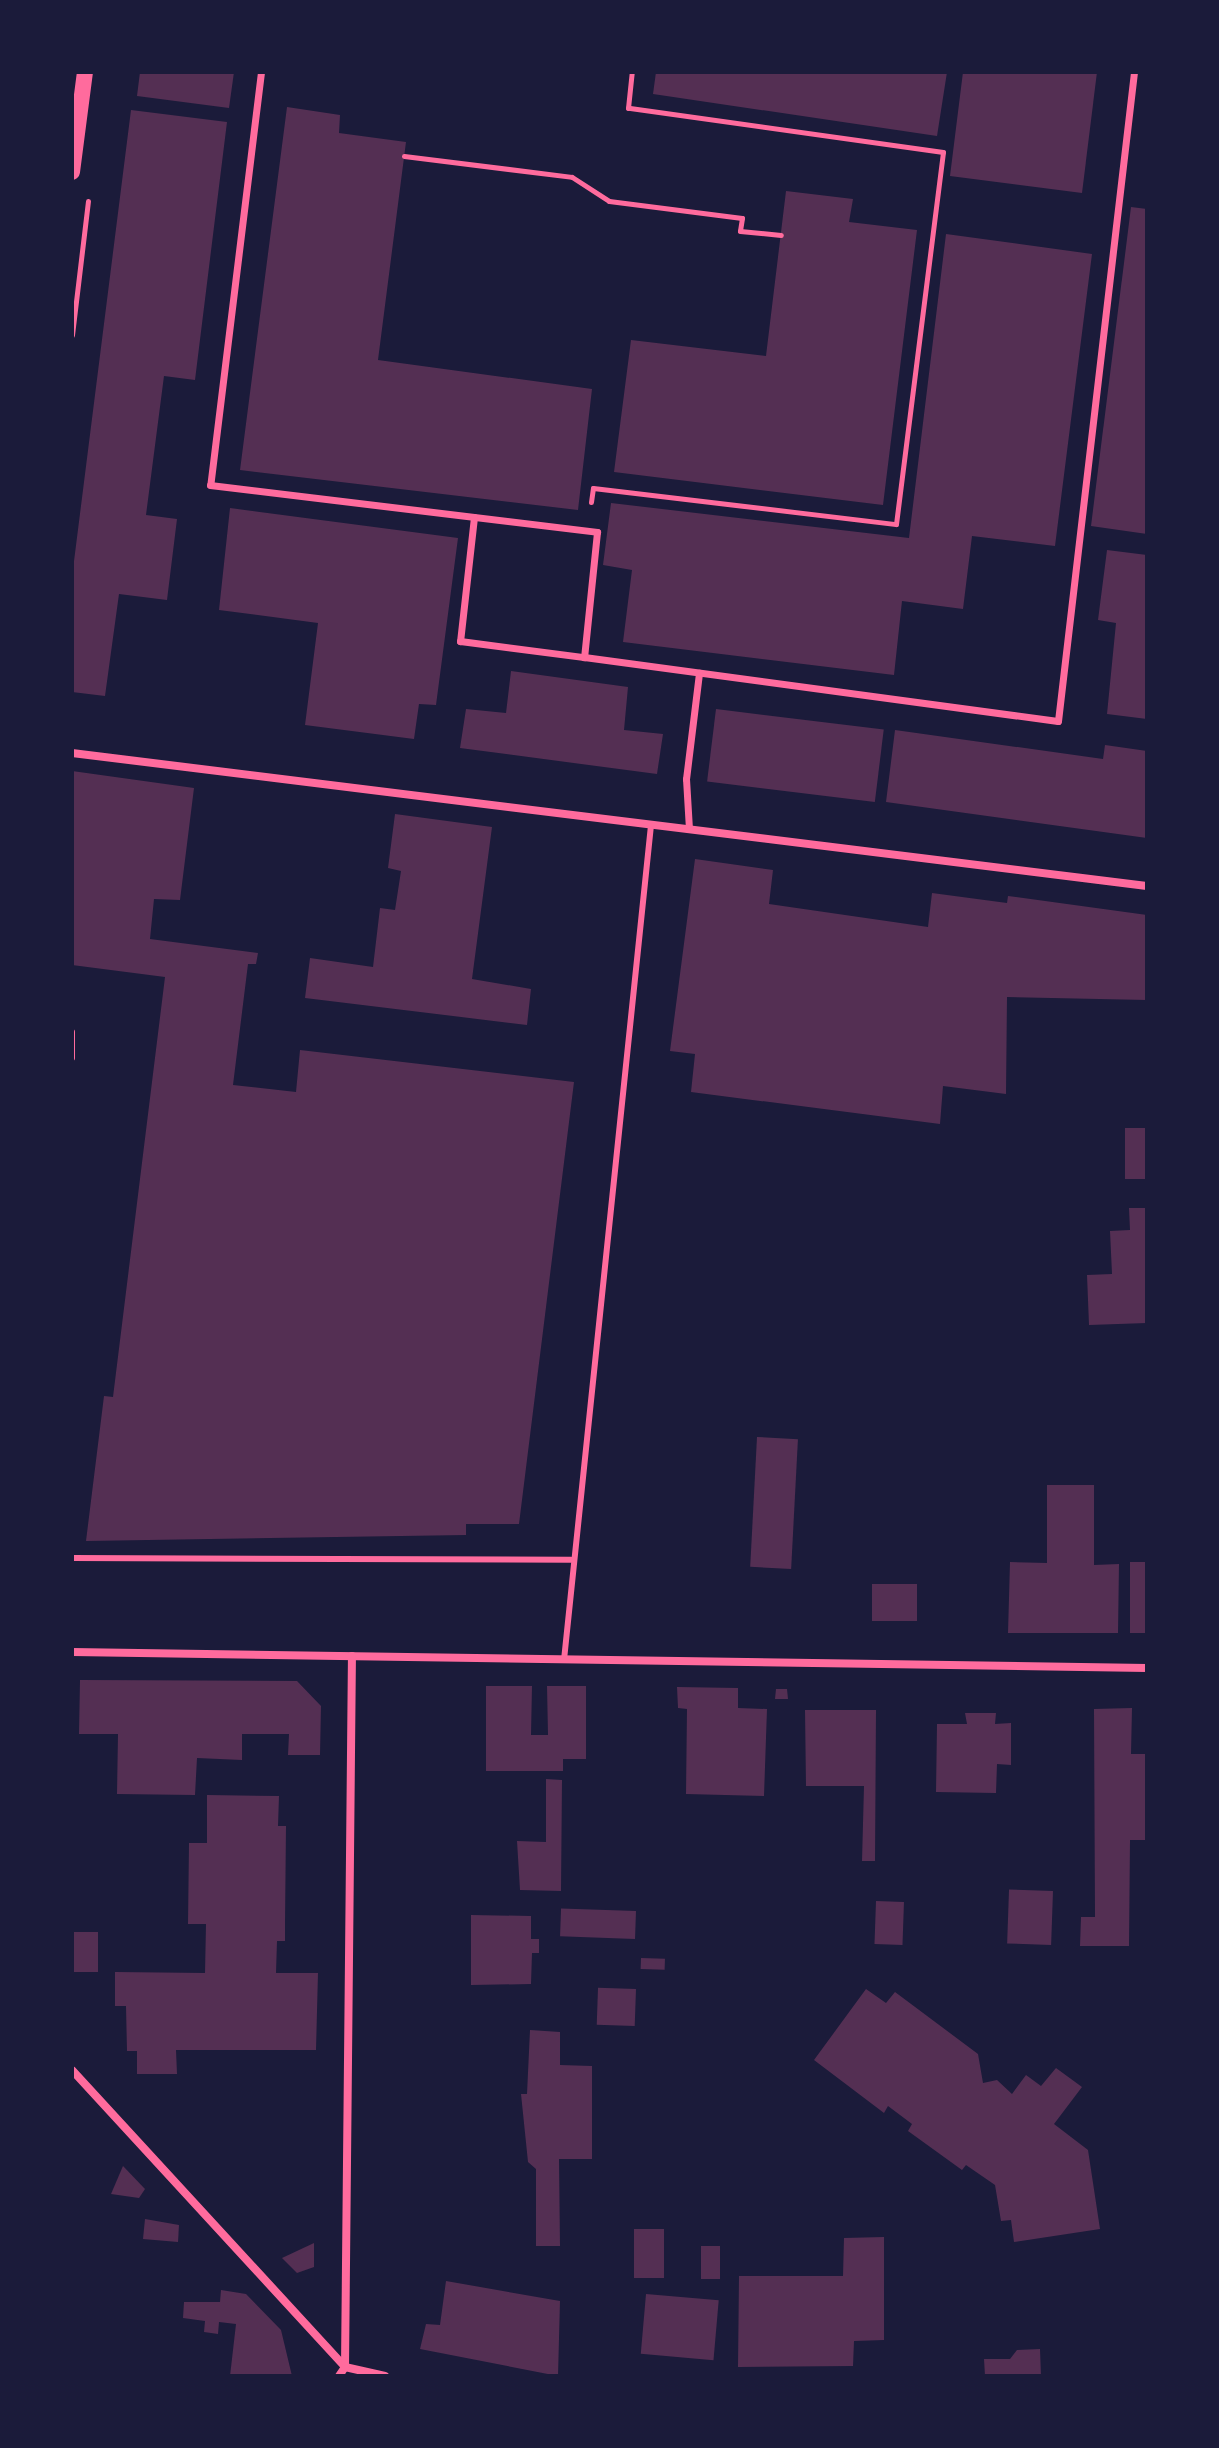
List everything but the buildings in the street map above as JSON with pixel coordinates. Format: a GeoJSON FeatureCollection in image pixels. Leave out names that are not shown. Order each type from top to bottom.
{"type":"FeatureCollection","features":[{"type":"Feature","properties":{"kind":"main road"},"geometry":{"type":"LineString","coordinates":[[72,172],[85,72]]}},
{"type":"Feature","properties":{"kind":"street"},"geometry":{"type":"LineString","coordinates":[[261,72],[210,485],[597,532],[584,657]]}},
{"type":"Feature","properties":{"kind":"street"},"geometry":{"type":"LineString","coordinates":[[474,517],[460,641],[1058,721],[1134,72]]}},
{"type":"Feature","properties":{"kind":"street"},"geometry":{"type":"LineString","coordinates":[[689,829],[686,779],[699,673]]}},
{"type":"Feature","properties":{"kind":"street"},"geometry":{"type":"LineString","coordinates":[[72,753],[1147,886]]}},
{"type":"Feature","properties":{"kind":"street"},"geometry":{"type":"LineString","coordinates":[[72,1652],[1147,1668]]}},
{"type":"Feature","properties":{"kind":"street"},"geometry":{"type":"LineString","coordinates":[[339,2376],[345,2367],[352,1656]]}},
{"type":"Feature","properties":{"kind":"street"},"geometry":{"type":"LineString","coordinates":[[72,2070],[345,2367],[385,2376]]}},
{"type":"Feature","properties":{"kind":"lane"},"geometry":{"type":"LineString","coordinates":[[564,1660],[571,1560],[651,825]]}},
{"type":"Feature","properties":{"kind":"lane"},"geometry":{"type":"LineString","coordinates":[[72,1032],[72,1058]]}},
{"type":"Feature","properties":{"kind":"lane"},"geometry":{"type":"LineString","coordinates":[[72,1558],[571,1560]]}},
{"type":"Feature","properties":{"kind":"path"},"geometry":{"type":"LineString","coordinates":[[586,531],[593,488],[896,524],[943,152],[628,108],[632,72]]}},
{"type":"Feature","properties":{"kind":"path"},"geometry":{"type":"LineString","coordinates":[[404,156],[572,177],[609,201],[742,218],[740,231],[781,235]]}}]}
